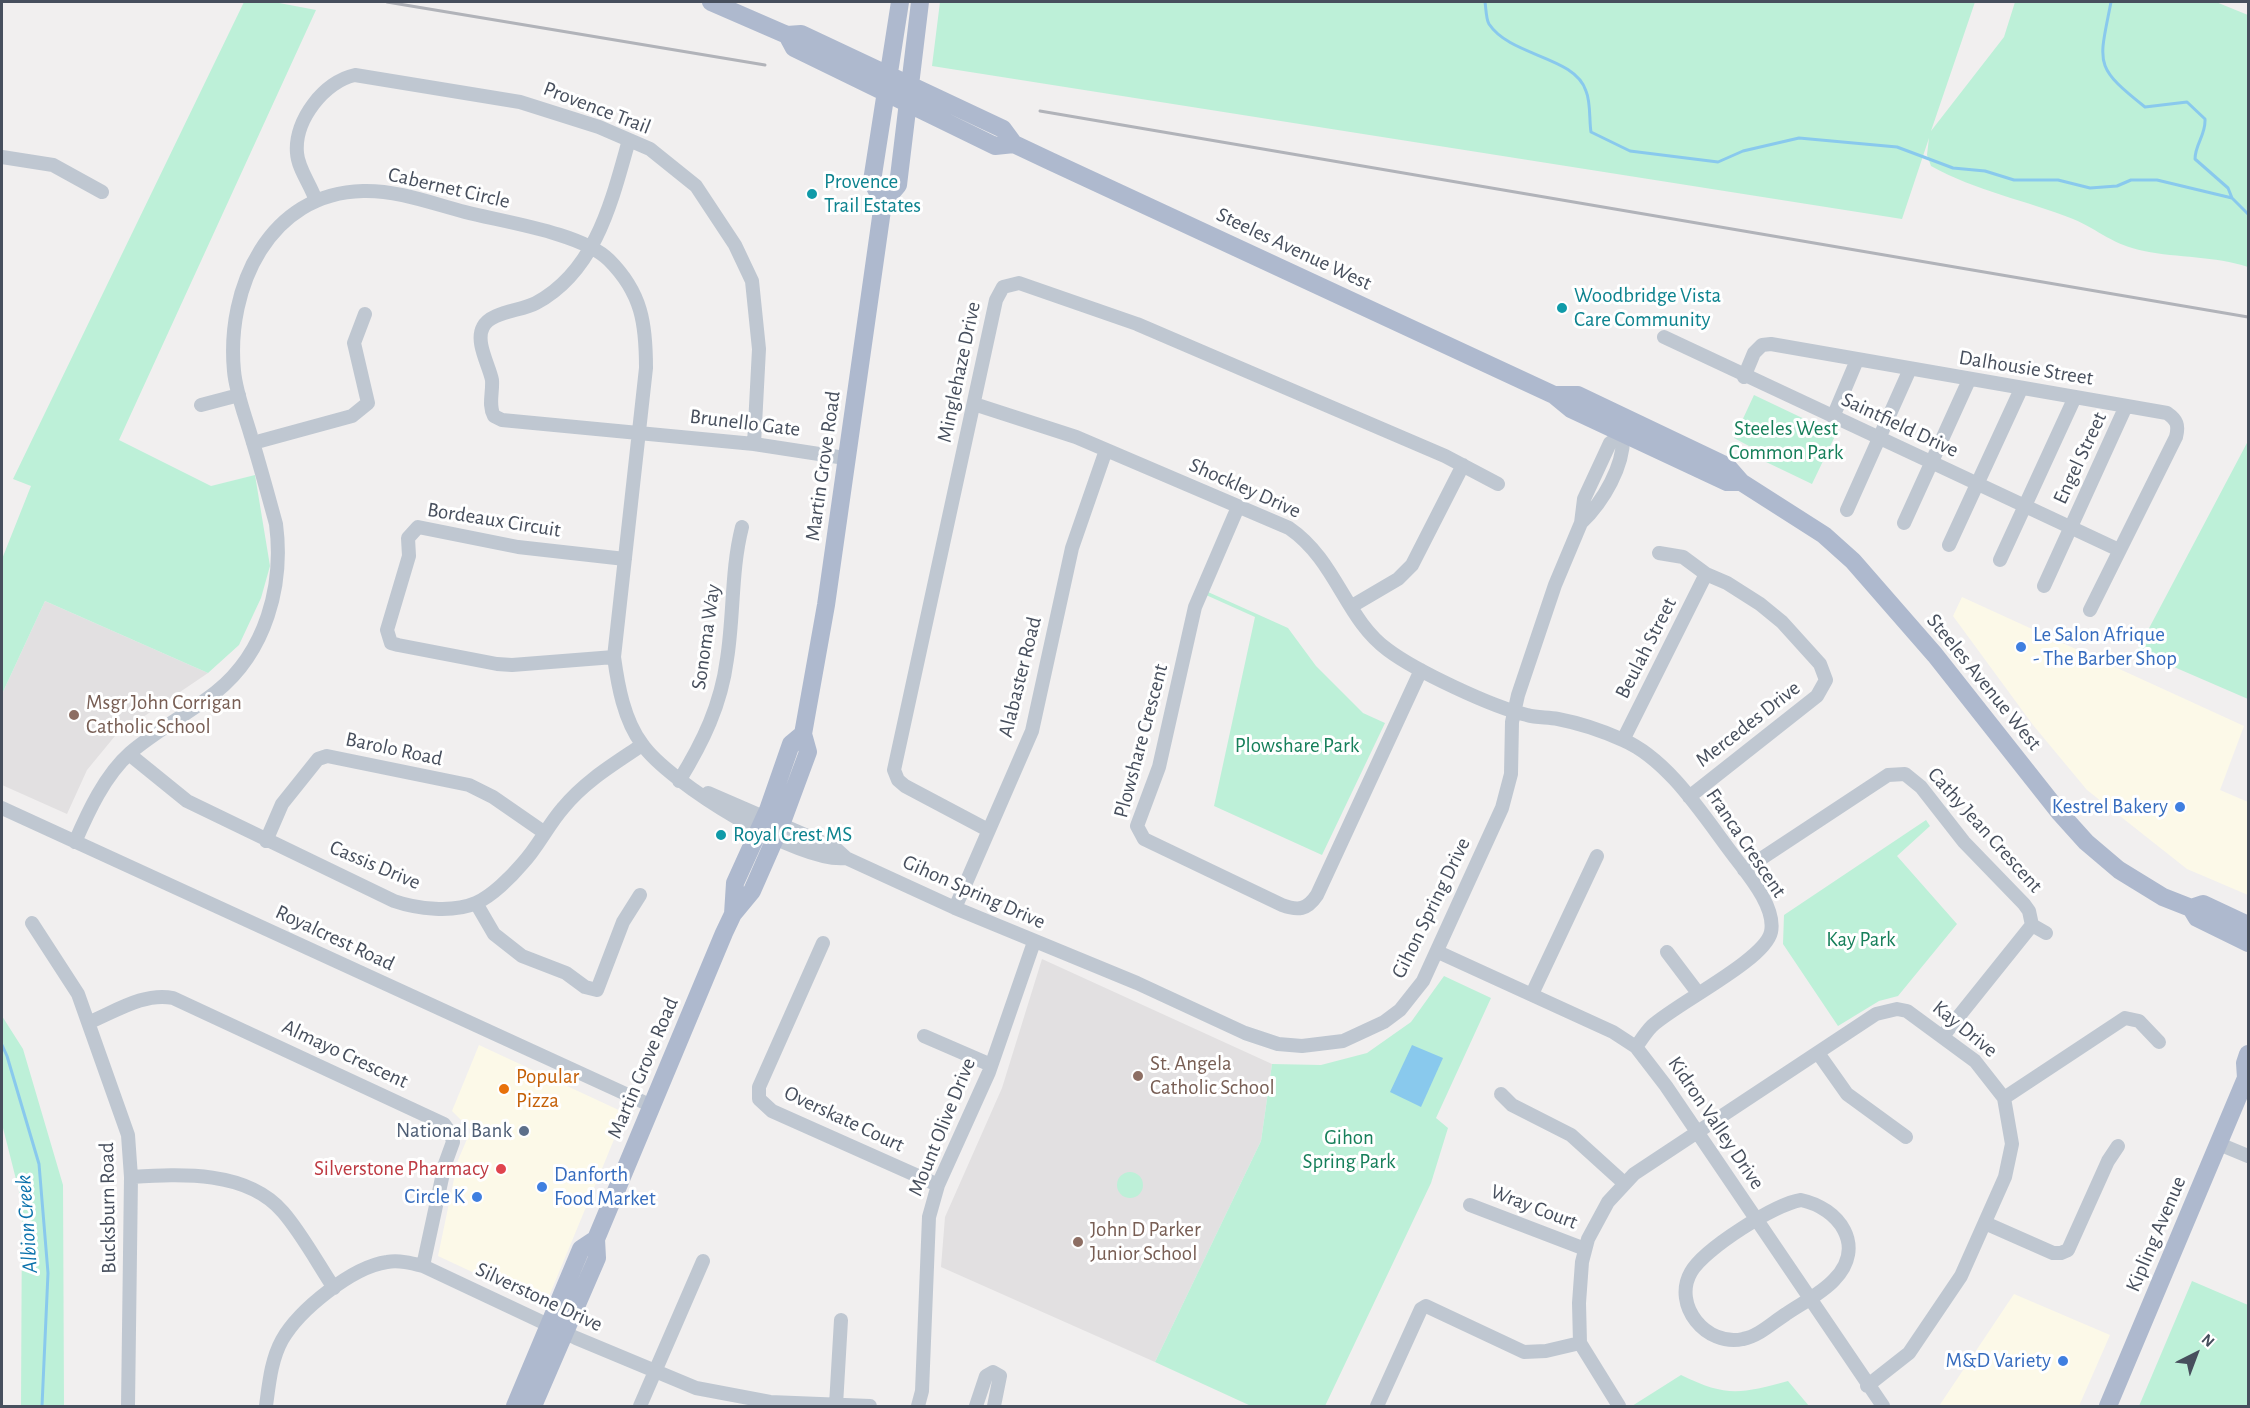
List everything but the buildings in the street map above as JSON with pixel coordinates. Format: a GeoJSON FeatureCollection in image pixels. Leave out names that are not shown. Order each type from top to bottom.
{"type":"FeatureCollection","features":[{"type":"Feature","properties":{"kind":"main road","name":"Steeles Avenue West"},"geometry":{"type":"LineString","coordinates":[[711,2],[787,35],[801,34],[889,74],[1003,129],[1014,144],[1554,395],[1571,409],[1626,427],[1727,482],[1741,482],[1824,535],[1853,561],[1901,614],[2059,812],[2086,842],[2119,870],[2163,897],[2191,908],[2197,918],[2248,943]]}},
{"type":"Feature","properties":{"kind":"main road","name":"Martin Grove Road"},"geometry":{"type":"LineString","coordinates":[[532,1407],[580,1249],[596,1239],[733,914],[752,891],[770,827],[808,752],[803,734],[822,635],[845,458],[867,332],[883,203],[873,181],[900,2]]}},
{"type":"Feature","properties":{"kind":"main road","name":"Martin Grove Road"},"geometry":{"type":"LineString","coordinates":[[883,203],[898,185],[909,105],[912,53],[920,2]]}},
{"type":"Feature","properties":{"kind":"main road","name":"Steeles Avenue West"},"geometry":{"type":"LineString","coordinates":[[787,35],[794,48],[909,105],[995,146],[1014,144]]}},
{"type":"Feature","properties":{"kind":"main road","name":"Steeles Avenue West"},"geometry":{"type":"LineString","coordinates":[[2191,908],[2203,904],[2248,925]]}},
{"type":"Feature","properties":{"kind":"main road","name":"Kipling Avenue"},"geometry":{"type":"LineString","coordinates":[[2108,1407],[2247,1078],[2245,1064],[2248,1054]]}},
{"type":"Feature","properties":{"kind":"main road","name":"Martin Grove Road"},"geometry":{"type":"LineString","coordinates":[[515,1407],[557,1329]]}},
{"type":"Feature","properties":{"kind":"street","name":"Provence Trail"},"geometry":{"type":"LineString","coordinates":[[315,201],[297,153],[301,129],[323,92],[343,78],[356,75],[520,102],[613,131],[650,149],[696,186],[735,245],[752,281],[759,349],[754,444]]}},
{"type":"Feature","properties":{"kind":"street"},"geometry":{"type":"LineString","coordinates":[[591,246],[604,225],[629,140]]}},
{"type":"Feature","properties":{"kind":"street"},"geometry":{"type":"LineString","coordinates":[[2,157],[53,165],[102,192]]}},
{"type":"Feature","properties":{"kind":"street","name":"Cabernet Circle"},"geometry":{"type":"LineString","coordinates":[[75,842],[101,791],[129,754],[223,686],[245,660],[268,618],[276,583],[279,547],[276,524],[234,372],[233,336],[240,288],[261,246],[305,206],[315,201],[362,191],[392,193],[573,238],[591,246],[610,261],[638,298],[646,337],[646,368],[614,657],[628,715],[642,745],[679,781],[695,790],[709,793],[770,827]]}},
{"type":"Feature","properties":{"kind":"street","name":"Brunello Gate"},"geometry":{"type":"LineString","coordinates":[[591,246],[551,293],[523,309],[489,319],[483,327],[481,340],[492,379],[490,408],[498,419],[754,444],[845,458]]}},
{"type":"Feature","properties":{"kind":"street","name":"Minglehaze Drive"},"geometry":{"type":"LineString","coordinates":[[988,830],[905,786],[898,780],[894,770],[944,531],[996,300],[1003,287],[1019,284],[1137,324],[1463,465],[1497,484]]}},
{"type":"Feature","properties":{"kind":"street"},"geometry":{"type":"LineString","coordinates":[[253,443],[352,416],[368,403],[354,343],[365,314]]}},
{"type":"Feature","properties":{"kind":"street","name":"Saintfield Drive"},"geometry":{"type":"LineString","coordinates":[[1664,337],[1744,377],[2119,550]]}},
{"type":"Feature","properties":{"kind":"street","name":"Dalhousie Street"},"geometry":{"type":"LineString","coordinates":[[1744,377],[1754,353],[1762,345],[2167,413],[2175,419],[2178,427],[2176,437],[2119,550]]}},
{"type":"Feature","properties":{"kind":"street"},"geometry":{"type":"LineString","coordinates":[[1833,417],[1857,360]]}},
{"type":"Feature","properties":{"kind":"street"},"geometry":{"type":"LineString","coordinates":[[1847,510],[1910,369]]}},
{"type":"Feature","properties":{"kind":"street"},"geometry":{"type":"LineString","coordinates":[[1904,523],[1969,380]]}},
{"type":"Feature","properties":{"kind":"street"},"geometry":{"type":"LineString","coordinates":[[1949,545],[2021,389]]}},
{"type":"Feature","properties":{"kind":"street"},"geometry":{"type":"LineString","coordinates":[[201,405],[239,395]]}},
{"type":"Feature","properties":{"kind":"street"},"geometry":{"type":"LineString","coordinates":[[2000,560],[2075,397]]}},
{"type":"Feature","properties":{"kind":"street","name":"Shockley Drive"},"geometry":{"type":"LineString","coordinates":[[974,404],[1106,450],[1272,520],[1300,536],[1328,566],[1375,639],[1388,651],[1421,670],[1514,711]]}},
{"type":"Feature","properties":{"kind":"street","name":"Engel Street"},"geometry":{"type":"LineString","coordinates":[[2044,586],[2126,406]]}},
{"type":"Feature","properties":{"kind":"street","name":"Gihon Spring Drive"},"geometry":{"type":"LineString","coordinates":[[770,827],[831,860],[846,858],[1034,942],[1137,983],[1245,1033],[1278,1044],[1302,1046],[1343,1041],[1384,1022],[1413,995],[1438,951],[1508,792],[1514,711],[1556,585],[1581,523],[1598,506],[1624,449],[1626,427]]}},
{"type":"Feature","properties":{"kind":"street","name":"Alabaster Road"},"geometry":{"type":"LineString","coordinates":[[955,908],[1032,731],[1072,548],[1106,450]]}},
{"type":"Feature","properties":{"kind":"street"},"geometry":{"type":"LineString","coordinates":[[1352,606],[1398,579],[1412,565],[1463,465]]}},
{"type":"Feature","properties":{"kind":"street","name":"Plowshare Crescent"},"geometry":{"type":"LineString","coordinates":[[1238,507],[1196,607],[1159,767],[1137,825],[1144,839],[1282,905],[1298,909],[1305,908],[1317,895],[1421,670]]}},
{"type":"Feature","properties":{"kind":"street","name":"Bordeaux Circuit"},"geometry":{"type":"LineString","coordinates":[[614,657],[512,665],[497,664],[398,645],[392,643],[387,630],[409,556],[408,538],[418,527],[518,547],[625,559]]}},
{"type":"Feature","properties":{"kind":"street","name":"Sonoma Way"},"geometry":{"type":"LineString","coordinates":[[679,781],[700,748],[719,698],[728,655],[737,555],[742,527]]}},
{"type":"Feature","properties":{"kind":"street"},"geometry":{"type":"LineString","coordinates":[[2090,610],[2119,550]]}},
{"type":"Feature","properties":{"kind":"street","name":"Mercedes Drive"},"geometry":{"type":"LineString","coordinates":[[1659,553],[1683,557],[1706,574],[1727,583],[1782,622],[1820,664],[1826,680],[1817,696],[1689,797]]}},
{"type":"Feature","properties":{"kind":"street","name":"Beulah Street"},"geometry":{"type":"LineString","coordinates":[[1623,740],[1706,574]]}},
{"type":"Feature","properties":{"kind":"street","name":"Franca Crescent"},"geometry":{"type":"LineString","coordinates":[[1514,711],[1568,722],[1623,740],[1661,767],[1682,786],[1744,870],[1769,911],[1772,923],[1768,940],[1755,955],[1652,1026],[1636,1047]]}},
{"type":"Feature","properties":{"kind":"street"},"geometry":{"type":"LineString","coordinates":[[640,895],[623,922],[597,990],[585,987],[566,973],[522,956],[494,934],[476,903],[522,864],[561,809],[585,783],[642,745]]}},
{"type":"Feature","properties":{"kind":"street","name":"Cassis Drive"},"geometry":{"type":"LineString","coordinates":[[129,754],[187,801],[266,841],[408,905],[441,908],[476,903]]}},
{"type":"Feature","properties":{"kind":"street","name":"Barolo Road"},"geometry":{"type":"LineString","coordinates":[[266,841],[282,804],[313,764],[327,756],[469,785],[493,797],[545,833]]}},
{"type":"Feature","properties":{"kind":"street","name":"Cathy Jean Crescent"},"geometry":{"type":"LineString","coordinates":[[1744,870],[1888,775],[1905,774],[1921,787],[1964,842],[2024,904],[2029,911],[2032,925],[2046,933]]}},
{"type":"Feature","properties":{"kind":"street","name":"Royalcrest Road"},"geometry":{"type":"LineString","coordinates":[[2,808],[652,1106]]}},
{"type":"Feature","properties":{"kind":"street"},"geometry":{"type":"LineString","coordinates":[[1532,994],[1597,856]]}},
{"type":"Feature","properties":{"kind":"street","name":"Bucksburn Road"},"geometry":{"type":"LineString","coordinates":[[32,923],[78,994],[90,1022],[128,1135],[131,1177],[128,1407]]}},
{"type":"Feature","properties":{"kind":"street","name":"Cathy Jean Crescent"},"geometry":{"type":"LineString","coordinates":[[1943,1036],[2032,925]]}},
{"type":"Feature","properties":{"kind":"street","name":"Mount Olive Drive"},"geometry":{"type":"LineString","coordinates":[[918,1407],[922,1391],[927,1235],[938,1185],[991,1065],[1034,942]]}},
{"type":"Feature","properties":{"kind":"street","name":"Overskate Court"},"geometry":{"type":"LineString","coordinates":[[823,943],[759,1087],[759,1099],[772,1111],[938,1185]]}},
{"type":"Feature","properties":{"kind":"street","name":"Kidron Valley Drive"},"geometry":{"type":"LineString","coordinates":[[1438,951],[1613,1032],[1636,1047],[1652,1065],[1882,1407]]}},
{"type":"Feature","properties":{"kind":"street"},"geometry":{"type":"LineString","coordinates":[[1667,952],[1698,993]]}},
{"type":"Feature","properties":{"kind":"street","name":"Almayo Crescent"},"geometry":{"type":"LineString","coordinates":[[90,1022],[147,998],[159,995],[173,998],[444,1124],[453,1142],[445,1164],[423,1266]]}},
{"type":"Feature","properties":{"kind":"street","name":"Kay Drive"},"geometry":{"type":"LineString","coordinates":[[1580,1343],[1579,1278],[1585,1249],[1598,1218],[1624,1184],[1697,1132],[1876,1014],[1897,1009],[1917,1016],[1986,1072],[2004,1098],[2011,1132],[2010,1157],[1999,1193],[1961,1276],[1910,1353],[1867,1386]]}},
{"type":"Feature","properties":{"kind":"street"},"geometry":{"type":"LineString","coordinates":[[2004,1098],[2125,1018],[2139,1021],[2158,1042]]}},
{"type":"Feature","properties":{"kind":"street"},"geometry":{"type":"LineString","coordinates":[[924,1036],[991,1065]]}},
{"type":"Feature","properties":{"kind":"street"},"geometry":{"type":"LineString","coordinates":[[1818,1053],[1847,1094],[1906,1137]]}},
{"type":"Feature","properties":{"kind":"street"},"geometry":{"type":"LineString","coordinates":[[1501,1094],[1512,1105],[1571,1135],[1624,1184]]}},
{"type":"Feature","properties":{"kind":"street"},"geometry":{"type":"LineString","coordinates":[[2219,1144],[2248,1156]]}},
{"type":"Feature","properties":{"kind":"street"},"geometry":{"type":"LineString","coordinates":[[1985,1223],[2053,1253],[2061,1254],[2068,1250],[2108,1161],[2118,1146]]}},
{"type":"Feature","properties":{"kind":"street"},"geometry":{"type":"LineString","coordinates":[[131,1177],[208,1176],[226,1181],[267,1199],[284,1213],[334,1288]]}},
{"type":"Feature","properties":{"kind":"street"},"geometry":{"type":"LineString","coordinates":[[1801,1200],[1826,1208],[1840,1220],[1847,1239],[1846,1261],[1835,1279],[1808,1299],[1760,1332],[1744,1339],[1718,1338],[1704,1330],[1693,1317],[1686,1289],[1691,1272],[1703,1257],[1779,1206],[1801,1200]]}},
{"type":"Feature","properties":{"kind":"street","name":"Wray Court"},"geometry":{"type":"LineString","coordinates":[[1470,1205],[1585,1249]]}},
{"type":"Feature","properties":{"kind":"street"},"geometry":{"type":"LineString","coordinates":[[640,1407],[703,1261]]}},
{"type":"Feature","properties":{"kind":"street","name":"Silverstone Drive"},"geometry":{"type":"LineString","coordinates":[[266,1407],[274,1360],[281,1342],[296,1319],[334,1288],[374,1265],[404,1262],[423,1266],[655,1373],[722,1395],[770,1404],[870,1407]]}},
{"type":"Feature","properties":{"kind":"street"},"geometry":{"type":"LineString","coordinates":[[1377,1407],[1421,1309],[1426,1306],[1524,1352],[1546,1351],[1580,1343],[1619,1407]]}},
{"type":"Feature","properties":{"kind":"street"},"geometry":{"type":"LineString","coordinates":[[836,1405],[841,1320]]}},
{"type":"Feature","properties":{"kind":"street"},"geometry":{"type":"LineString","coordinates":[[976,1407],[986,1376],[993,1372],[1000,1376],[1001,1382],[994,1407]]}},
{"type":"Feature","properties":{"kind":"shaded area"},"geometry":{"type":"Polygon","coordinates":[[[1962,597],[2244,726],[2220,790],[2248,802],[2248,895],[2187,869],[2087,790],[2033,725],[1953,616],[1962,597]]]}},
{"type":"Feature","properties":{"kind":"shaded area","name":"Msgr John Corrigan Catholic School"},"geometry":{"type":"Polygon","coordinates":[[[45,601],[208,673],[115,736],[87,770],[67,814],[2,785],[2,694],[45,601]]]}},
{"type":"Feature","properties":{"kind":"shaded area"},"geometry":{"type":"Polygon","coordinates":[[[1042,959],[1272,1064],[1261,1141],[1155,1362],[941,1267],[945,1217],[1002,1088],[1042,959]]]}},
{"type":"Feature","properties":{"kind":"shaded area"},"geometry":{"type":"Polygon","coordinates":[[[479,1045],[625,1113],[545,1306],[438,1256],[458,1160],[471,1130],[452,1111],[479,1045]]]}},
{"type":"Feature","properties":{"kind":"shaded area"},"geometry":{"type":"Polygon","coordinates":[[[2014,1294],[2110,1335],[2079,1406],[1939,1406],[2014,1294]]]}},
{"type":"Feature","properties":{"kind":"green space"},"geometry":{"type":"Polygon","coordinates":[[[244,2],[274,2],[316,10],[119,440],[211,486],[255,475],[270,566],[261,598],[239,645],[208,673],[45,601],[2,694],[2,559],[31,486],[13,479],[244,2]]]}},
{"type":"Feature","properties":{"kind":"green space"},"geometry":{"type":"Polygon","coordinates":[[[940,2],[1975,2],[1931,131],[2004,37],[2015,2],[2216,2],[2248,15],[2248,267],[2223,261],[2133,248],[2073,219],[1965,182],[1931,166],[1927,155],[1929,138],[1902,219],[932,66],[940,2]]]}},
{"type":"Feature","properties":{"kind":"green space","name":"Steeles West Common Park"},"geometry":{"type":"Polygon","coordinates":[[[1754,395],[1836,434],[1812,484],[1764,461],[1749,446],[1734,438],[1754,395]]]}},
{"type":"Feature","properties":{"kind":"green space"},"geometry":{"type":"Polygon","coordinates":[[[2248,441],[2248,699],[2137,651],[2248,441]]]}},
{"type":"Feature","properties":{"kind":"green space","name":"Plowshare Park"},"geometry":{"type":"Polygon","coordinates":[[[1208,592],[1288,628],[1316,666],[1363,713],[1385,723],[1322,855],[1214,806],[1255,617],[1206,595],[1208,592]]]}},
{"type":"Feature","properties":{"kind":"green space","name":"Kay Park"},"geometry":{"type":"Polygon","coordinates":[[[1926,820],[1930,826],[1897,856],[1957,924],[1898,996],[1879,1001],[1838,1026],[1783,944],[1784,915],[1926,820]]]}},
{"type":"Feature","properties":{"kind":"green space","name":"Gihon Spring Park"},"geometry":{"type":"Polygon","coordinates":[[[1444,976],[1491,998],[1436,1118],[1448,1128],[1431,1183],[1325,1406],[1251,1406],[1155,1362],[1261,1141],[1272,1064],[1321,1065],[1367,1053],[1411,1022],[1444,976]]]}},
{"type":"Feature","properties":{"kind":"green space"},"geometry":{"type":"Polygon","coordinates":[[[2,1016],[23,1049],[63,1185],[64,1406],[21,1406],[22,1203],[2,1124],[2,1016]]]}},
{"type":"Feature","properties":{"kind":"green space"},"geometry":{"type":"Polygon","coordinates":[[[1130,1172],[1139,1176],[1143,1185],[1139,1194],[1130,1198],[1121,1194],[1117,1185],[1121,1176],[1130,1172]]]}},
{"type":"Feature","properties":{"kind":"green space"},"geometry":{"type":"Polygon","coordinates":[[[2192,1281],[2248,1305],[2248,1406],[2139,1406],[2192,1281]]]}},
{"type":"Feature","properties":{"kind":"green space"},"geometry":{"type":"Polygon","coordinates":[[[1681,1375],[1710,1387],[1733,1391],[1757,1389],[1788,1381],[1809,1406],[1632,1406],[1681,1375]]]}},
{"type":"Feature","properties":{"kind":"water"},"geometry":{"type":"Polygon","coordinates":[[[1412,1045],[1443,1058],[1421,1107],[1390,1092],[1412,1045]]]}},
{"type":"Feature","properties":{"kind":"waterway"},"geometry":{"type":"LineString","coordinates":[[1485,2],[1488,22],[1499,35],[1569,70],[1580,79],[1588,96],[1591,132],[1630,151],[1718,162],[1743,151],[1799,138],[1897,147],[1953,168],[1985,171],[2014,180],[2058,180],[2090,188],[2117,186],[2131,180],[2157,180],[2232,198],[2248,214]]}},
{"type":"Feature","properties":{"kind":"waterway"},"geometry":{"type":"LineString","coordinates":[[2111,2],[2103,52],[2108,72],[2145,107],[2187,102],[2205,119],[2195,159],[2228,188],[2232,198]]}},
{"type":"Feature","properties":{"kind":"waterway","name":"Albion Creek"},"geometry":{"type":"LineString","coordinates":[[2,1045],[39,1164],[48,1273],[42,1406]]}},
{"type":"Feature","properties":{"kind":"railway"},"geometry":{"type":"LineString","coordinates":[[387,2],[765,65]]}},
{"type":"Feature","properties":{"kind":"railway"},"geometry":{"type":"LineString","coordinates":[[1040,111],[2248,317]]}},
{"type":"Feature","properties":{"kind":"place","name":"Provence Trail Estates"},"geometry":{"type":"Point","coordinates":[812,194]}},
{"type":"Feature","properties":{"kind":"place","name":"Woodbridge Vista Care Community"},"geometry":{"type":"Point","coordinates":[1562,308]}},
{"type":"Feature","properties":{"kind":"place","name":"Le Salon Afrique - The Barber Shop"},"geometry":{"type":"Point","coordinates":[2021,647]}},
{"type":"Feature","properties":{"kind":"place","name":"Msgr John Corrigan Catholic School"},"geometry":{"type":"Point","coordinates":[74,715]}},
{"type":"Feature","properties":{"kind":"place","name":"Kestrel Bakery"},"geometry":{"type":"Point","coordinates":[2180,807]}},
{"type":"Feature","properties":{"kind":"place","name":"Royal Crest MS"},"geometry":{"type":"Point","coordinates":[721,835]}},
{"type":"Feature","properties":{"kind":"place","name":"St. Angela Catholic School"},"geometry":{"type":"Point","coordinates":[1138,1076]}},
{"type":"Feature","properties":{"kind":"place","name":"Popular Pizza"},"geometry":{"type":"Point","coordinates":[504,1089]}},
{"type":"Feature","properties":{"kind":"place","name":"National Bank"},"geometry":{"type":"Point","coordinates":[524,1131]}},
{"type":"Feature","properties":{"kind":"place","name":"Silverstone Pharmacy"},"geometry":{"type":"Point","coordinates":[501,1169]}},
{"type":"Feature","properties":{"kind":"place","name":"Danforth Food Market"},"geometry":{"type":"Point","coordinates":[542,1187]}},
{"type":"Feature","properties":{"kind":"place","name":"Circle K"},"geometry":{"type":"Point","coordinates":[477,1197]}},
{"type":"Feature","properties":{"kind":"place","name":"John D Parker Junior School"},"geometry":{"type":"Point","coordinates":[1078,1242]}},
{"type":"Feature","properties":{"kind":"place","name":"M&D Variety"},"geometry":{"type":"Point","coordinates":[2063,1361]}}]}
